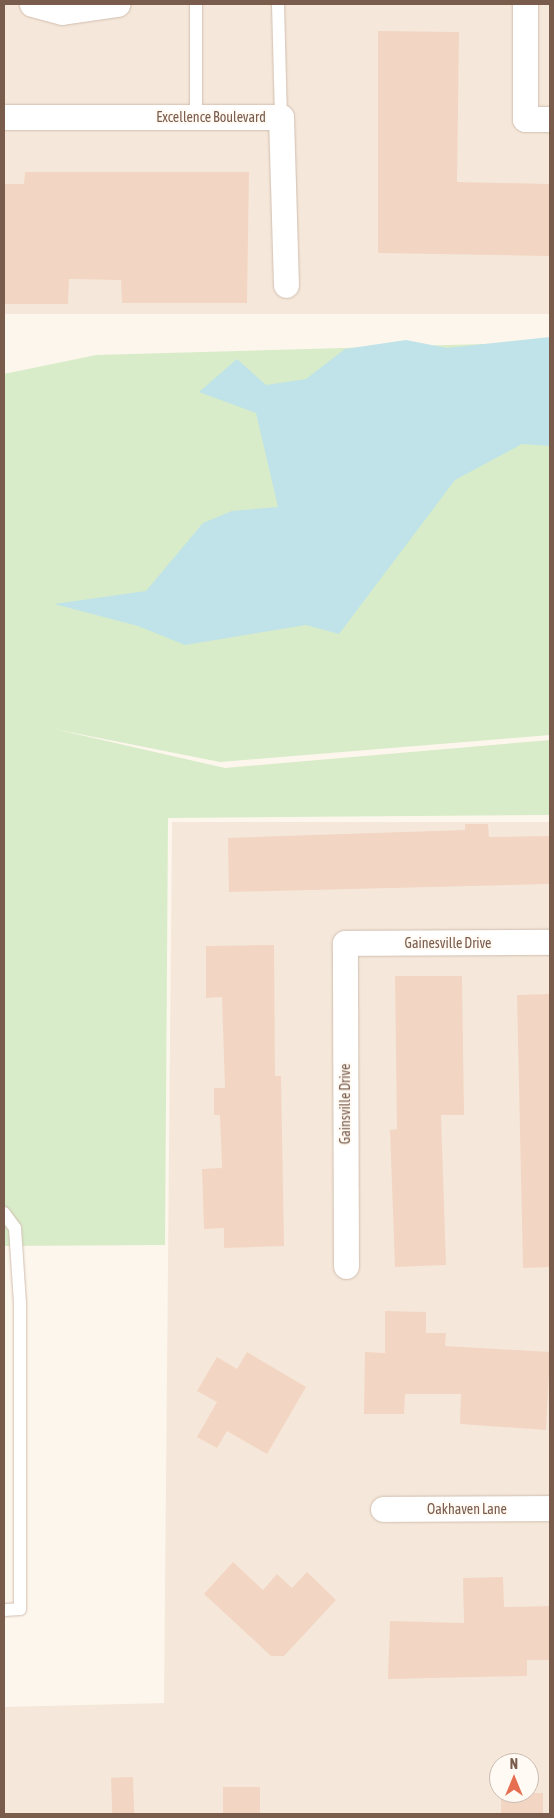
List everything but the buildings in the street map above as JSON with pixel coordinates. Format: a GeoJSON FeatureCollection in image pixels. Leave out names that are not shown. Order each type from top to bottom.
{"type":"FeatureCollection","features":[{"type":"Feature","properties":{"kind":"street"},"geometry":{"type":"LineString","coordinates":[[32,4],[62,12],[117,4]]}},
{"type":"Feature","properties":{"kind":"street"},"geometry":{"type":"LineString","coordinates":[[526,4],[526,119],[550,119]]}},
{"type":"Feature","properties":{"kind":"street","name":"Excellence Boulevard"},"geometry":{"type":"LineString","coordinates":[[4,117],[280,117],[286,285]]}},
{"type":"Feature","properties":{"kind":"street","name":"Gainesville Drive"},"geometry":{"type":"LineString","coordinates":[[345,943],[550,942]]}},
{"type":"Feature","properties":{"kind":"street","name":"Gainsville Drive"},"geometry":{"type":"LineString","coordinates":[[345,943],[346,1266]]}},
{"type":"Feature","properties":{"kind":"street","name":"Oakhaven Lane"},"geometry":{"type":"LineString","coordinates":[[383,1509],[550,1508]]}},
{"type":"Feature","properties":{"kind":"lane"},"geometry":{"type":"LineString","coordinates":[[196,4],[196,117]]}},
{"type":"Feature","properties":{"kind":"lane"},"geometry":{"type":"LineString","coordinates":[[278,4],[280,117]]}},
{"type":"Feature","properties":{"kind":"lane"},"geometry":{"type":"LineString","coordinates":[[4,1212],[15,1228],[18,1269],[20,1609],[4,1610]]}},
{"type":"Feature","properties":{"kind":"shaded area"},"geometry":{"type":"Polygon","coordinates":[[[4,4],[550,4],[550,314],[4,314],[4,4]]]}},
{"type":"Feature","properties":{"kind":"shaded area"},"geometry":{"type":"Polygon","coordinates":[[[172,822],[550,822],[550,1814],[4,1814],[4,1707],[164,1703],[172,822]]]}},
{"type":"Feature","properties":{"kind":"green space"},"geometry":{"type":"Polygon","coordinates":[[[550,342],[550,735],[220,762],[54,729],[225,768],[550,740],[550,815],[168,818],[165,1245],[4,1246],[4,374],[96,355],[550,342]]]}},
{"type":"Feature","properties":{"kind":"water"},"geometry":{"type":"Polygon","coordinates":[[[550,337],[550,446],[522,444],[455,480],[339,634],[306,625],[185,645],[138,626],[54,604],[146,591],[203,523],[232,511],[278,507],[256,413],[199,392],[237,359],[266,385],[306,379],[345,349],[406,340],[447,348],[550,337]]]}}]}
